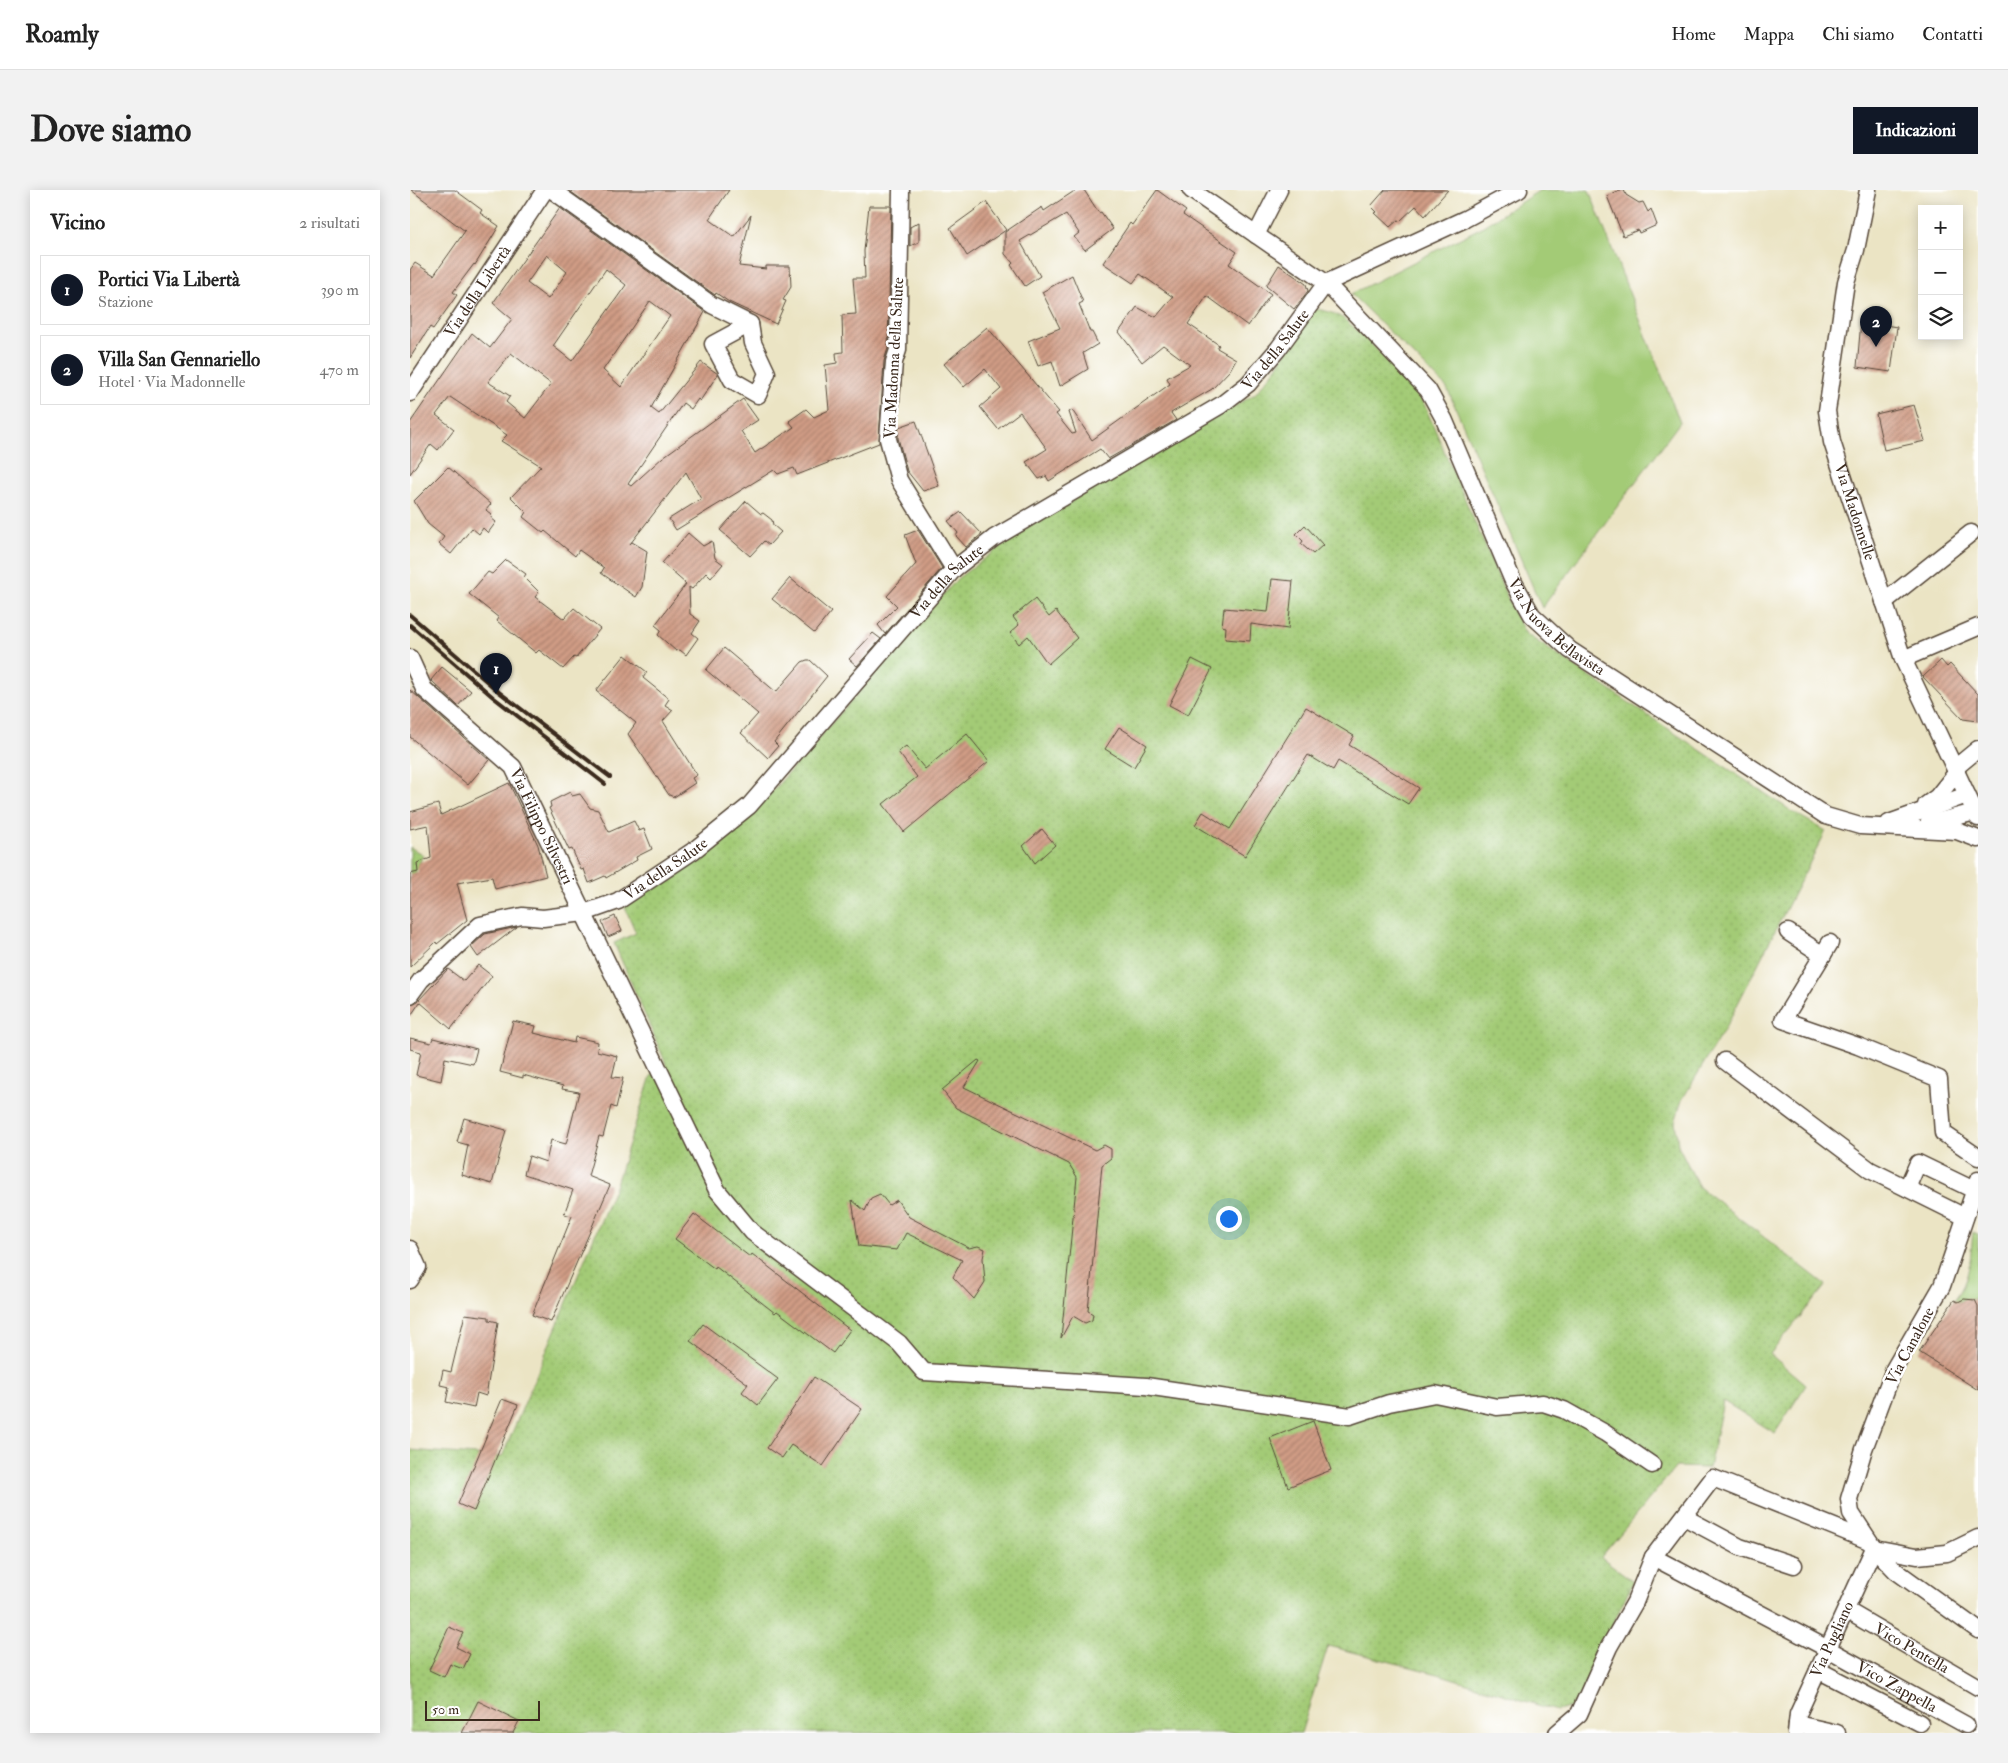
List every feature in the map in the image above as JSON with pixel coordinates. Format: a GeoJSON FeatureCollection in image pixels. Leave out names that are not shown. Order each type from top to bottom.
{"type":"FeatureCollection","features":[{"type":"Feature","properties":{"kind":"street","name":"Via della Libertà"},"geometry":{"type":"LineString","coordinates":[[410,393],[545,190]]}},
{"type":"Feature","properties":{"kind":"street"},"geometry":{"type":"LineString","coordinates":[[552,190],[712,305],[750,324]]}},
{"type":"Feature","properties":{"kind":"street","name":"Via Madonna della Salute"},"geometry":{"type":"LineString","coordinates":[[901,190],[898,350],[894,362],[888,439],[899,480],[954,569]]}},
{"type":"Feature","properties":{"kind":"street","name":"Via Nuova Bellavista"},"geometry":{"type":"LineString","coordinates":[[1191,190],[1326,283],[1428,390],[1444,419],[1513,581],[1532,615],[1570,650],[1826,816],[1860,826],[1914,821]]}},
{"type":"Feature","properties":{"kind":"street"},"geometry":{"type":"LineString","coordinates":[[1256,235],[1280,190]]}},
{"type":"Feature","properties":{"kind":"street","name":"Via della Salute"},"geometry":{"type":"LineString","coordinates":[[410,995],[422,980],[480,925],[522,916],[543,918],[584,913],[618,901],[692,851],[749,806],[954,569],[994,538],[1221,405],[1248,384],[1278,349],[1326,283],[1465,220],[1519,190]]}},
{"type":"Feature","properties":{"kind":"street","name":"Via Madonnelle"},"geometry":{"type":"LineString","coordinates":[[1868,190],[1856,250],[1846,282],[1828,411],[1832,442],[1840,473],[1904,659],[1977,815]]}},
{"type":"Feature","properties":{"kind":"street"},"geometry":{"type":"LineString","coordinates":[[1884,602],[1970,533]]}},
{"type":"Feature","properties":{"kind":"street"},"geometry":{"type":"LineString","coordinates":[[1904,659],[1978,627]]}},
{"type":"Feature","properties":{"kind":"street","name":"Via Filippo Silvestri"},"geometry":{"type":"LineString","coordinates":[[410,658],[424,689],[513,767],[717,1190],[752,1232],[899,1342],[924,1372],[1146,1386],[1350,1416],[1389,1403],[1435,1394],[1497,1407],[1543,1403],[1564,1410],[1605,1433],[1652,1465]]}},
{"type":"Feature","properties":{"kind":"street"},"geometry":{"type":"LineString","coordinates":[[1914,821],[1937,797],[1956,770],[1978,749]]}},
{"type":"Feature","properties":{"kind":"street"},"geometry":{"type":"LineString","coordinates":[[1914,821],[1966,795]]}},
{"type":"Feature","properties":{"kind":"street"},"geometry":{"type":"LineString","coordinates":[[1914,821],[1977,815]]}},
{"type":"Feature","properties":{"kind":"street"},"geometry":{"type":"LineString","coordinates":[[1914,821],[1957,831],[1978,839]]}},
{"type":"Feature","properties":{"kind":"street"},"geometry":{"type":"LineString","coordinates":[[1788,932],[1827,949],[1784,1020],[1858,1046],[1939,1080],[1943,1133],[1978,1157]]}},
{"type":"Feature","properties":{"kind":"street"},"geometry":{"type":"LineString","coordinates":[[1725,1061],[1870,1170],[1965,1217]]}},
{"type":"Feature","properties":{"kind":"street"},"geometry":{"type":"LineString","coordinates":[[1907,1188],[1918,1163],[1976,1185]]}},
{"type":"Feature","properties":{"kind":"street","name":"Via Canalone"},"geometry":{"type":"LineString","coordinates":[[1872,1544],[1851,1514],[1849,1499],[1864,1448],[1894,1369],[1942,1286],[1976,1185]]}},
{"type":"Feature","properties":{"kind":"street"},"geometry":{"type":"LineString","coordinates":[[410,1249],[418,1267],[410,1280]]}},
{"type":"Feature","properties":{"kind":"street"},"geometry":{"type":"LineString","coordinates":[[1557,1733],[1579,1714],[1609,1646],[1635,1602],[1653,1557],[1713,1478],[1872,1544],[1917,1556],[1946,1553],[1978,1538]]}},
{"type":"Feature","properties":{"kind":"street"},"geometry":{"type":"LineString","coordinates":[[1684,1517],[1740,1547],[1794,1565]]}},
{"type":"Feature","properties":{"kind":"street"},"geometry":{"type":"LineString","coordinates":[[1872,1544],[1896,1571],[1978,1630]]}},
{"type":"Feature","properties":{"kind":"street","name":"Via Pugliano"},"geometry":{"type":"LineString","coordinates":[[1797,1728],[1798,1714],[1846,1610],[1872,1544]]}},
{"type":"Feature","properties":{"kind":"street","name":"Vico Zappella"},"geometry":{"type":"LineString","coordinates":[[1653,1557],[1828,1649],[1966,1725]]}},
{"type":"Feature","properties":{"kind":"street","name":"Vico Pentella"},"geometry":{"type":"LineString","coordinates":[[1846,1610],[1978,1687]]}},
{"type":"Feature","properties":{"kind":"street"},"geometry":{"type":"LineString","coordinates":[[1818,1670],[1920,1724]]}},
{"type":"Feature","properties":{"kind":"street"},"geometry":{"type":"LineString","coordinates":[[1797,1728],[1837,1733]]}},
{"type":"Feature","properties":{"kind":"green space"},"geometry":{"type":"Polygon","coordinates":[[[1540,190],[1589,190],[1680,422],[1542,608],[1447,388],[1351,294],[1480,228],[1540,190]]]}},
{"type":"Feature","properties":{"kind":"green space"},"geometry":{"type":"Polygon","coordinates":[[[1311,309],[1328,312],[1344,319],[1386,360],[1424,404],[1515,615],[1526,634],[1793,812],[1826,831],[1728,1023],[1682,1100],[1675,1122],[1678,1145],[1699,1187],[1826,1285],[1770,1354],[1806,1385],[1775,1433],[1723,1401],[1709,1468],[1676,1467],[1601,1557],[1633,1581],[1575,1706],[1557,1711],[1438,1674],[1328,1646],[1301,1733],[410,1733],[410,1450],[502,1457],[615,1187],[651,1076],[667,1066],[614,943],[636,933],[624,905],[719,839],[777,786],[958,578],[1035,522],[1255,394],[1277,367],[1311,309]]]}},
{"type":"Feature","properties":{"kind":"green space"},"geometry":{"type":"Polygon","coordinates":[[[410,847],[423,855],[410,884],[410,847]]]}},
{"type":"Feature","properties":{"kind":"green space"},"geometry":{"type":"Polygon","coordinates":[[[1973,1232],[1978,1234],[1978,1296],[1975,1300],[1964,1299],[1958,1302],[1954,1300],[1967,1276],[1973,1232]]]}},
{"type":"Feature","properties":{"kind":"building"},"geometry":{"type":"Polygon","coordinates":[[[411,190],[455,190],[482,210],[480,213],[499,226],[475,265],[453,292],[457,295],[433,329],[430,327],[410,358],[410,270],[415,263],[434,275],[465,231],[411,190]]]}},
{"type":"Feature","properties":{"kind":"building"},"geometry":{"type":"Polygon","coordinates":[[[572,190],[729,190],[709,219],[734,237],[751,215],[739,266],[766,269],[766,266],[790,266],[791,287],[783,300],[786,301],[776,324],[729,302],[716,293],[715,295],[571,192],[572,190]]]}},
{"type":"Feature","properties":{"kind":"building"},"geometry":{"type":"Polygon","coordinates":[[[1076,190],[1084,190],[1099,213],[1101,212],[1113,229],[1085,250],[1074,237],[1079,233],[1066,214],[1020,241],[1040,276],[1025,286],[1011,265],[1013,263],[1005,254],[1005,232],[1042,207],[1044,211],[1076,190]]]}},
{"type":"Feature","properties":{"kind":"building"},"geometry":{"type":"Polygon","coordinates":[[[1157,190],[1186,211],[1183,215],[1237,252],[1229,264],[1271,294],[1248,326],[1207,296],[1188,324],[1219,345],[1217,348],[1236,359],[1230,370],[1212,389],[1171,413],[1176,420],[1108,459],[1100,449],[1049,481],[1046,476],[1039,479],[1026,462],[1047,449],[1020,412],[998,429],[980,407],[1001,389],[985,369],[964,387],[944,364],[987,327],[1059,412],[1056,414],[1072,434],[1076,433],[1069,412],[1072,410],[1092,440],[1170,384],[1167,378],[1190,365],[1163,345],[1142,362],[1119,332],[1137,307],[1156,317],[1173,297],[1140,274],[1133,283],[1103,263],[1130,223],[1132,225],[1157,190]]]}},
{"type":"Feature","properties":{"kind":"building"},"geometry":{"type":"Polygon","coordinates":[[[1385,190],[1448,190],[1425,216],[1416,206],[1400,221],[1398,220],[1390,227],[1375,213],[1377,212],[1371,206],[1385,190]]]}},
{"type":"Feature","properties":{"kind":"building"},"geometry":{"type":"Polygon","coordinates":[[[1624,190],[1626,195],[1639,203],[1643,202],[1648,212],[1651,209],[1657,225],[1639,233],[1638,230],[1623,236],[1607,196],[1624,190]]]}},
{"type":"Feature","properties":{"kind":"building"},"geometry":{"type":"Polygon","coordinates":[[[986,202],[1006,230],[967,256],[950,228],[986,202]]]}},
{"type":"Feature","properties":{"kind":"building"},"geometry":{"type":"Polygon","coordinates":[[[869,206],[891,206],[888,348],[884,361],[879,443],[797,475],[794,468],[778,474],[774,470],[676,530],[669,519],[701,499],[686,472],[630,544],[632,542],[647,551],[642,587],[636,597],[601,573],[604,568],[579,550],[575,556],[545,531],[543,533],[523,517],[526,512],[511,497],[541,466],[501,441],[507,435],[450,397],[436,415],[454,429],[438,450],[431,444],[410,474],[410,423],[472,333],[490,348],[512,319],[493,303],[560,208],[705,312],[651,408],[659,414],[701,362],[718,374],[700,401],[698,399],[691,409],[683,403],[628,484],[631,486],[663,457],[743,399],[758,420],[741,431],[755,453],[794,427],[789,421],[806,409],[814,417],[829,410],[825,365],[837,363],[836,353],[843,352],[842,315],[856,314],[853,278],[865,278],[864,251],[869,206]],[[547,255],[527,283],[548,299],[567,272],[547,255]],[[606,269],[553,346],[572,361],[626,285],[606,269]],[[650,301],[603,370],[621,387],[670,316],[650,301]],[[511,353],[488,382],[510,396],[506,402],[525,418],[551,384],[511,353]]]}},
{"type":"Feature","properties":{"kind":"building"},"geometry":{"type":"Polygon","coordinates":[[[919,222],[919,242],[910,246],[910,227],[919,222]]]}},
{"type":"Feature","properties":{"kind":"building"},"geometry":{"type":"Polygon","coordinates":[[[1279,265],[1306,284],[1308,291],[1294,309],[1266,286],[1279,265]]]}},
{"type":"Feature","properties":{"kind":"building"},"geometry":{"type":"Polygon","coordinates":[[[1072,275],[1083,302],[1079,304],[1090,332],[1092,332],[1098,344],[1083,353],[1088,369],[1060,386],[1052,361],[1038,366],[1028,341],[1060,328],[1042,292],[1072,275]]]}},
{"type":"Feature","properties":{"kind":"building"},"geometry":{"type":"Polygon","coordinates":[[[1861,321],[1897,327],[1891,372],[1857,367],[1861,321]]]}},
{"type":"Feature","properties":{"kind":"building"},"geometry":{"type":"Polygon","coordinates":[[[1914,405],[1925,441],[1884,450],[1876,414],[1914,405]]]}},
{"type":"Feature","properties":{"kind":"building"},"geometry":{"type":"Polygon","coordinates":[[[916,421],[939,486],[923,491],[907,471],[898,438],[899,427],[916,421]]]}},
{"type":"Feature","properties":{"kind":"building"},"geometry":{"type":"Polygon","coordinates":[[[448,467],[491,504],[486,510],[496,522],[488,533],[483,528],[479,534],[472,528],[451,554],[439,544],[444,537],[428,524],[414,501],[448,467]]]}},
{"type":"Feature","properties":{"kind":"building"},"geometry":{"type":"Polygon","coordinates":[[[746,501],[761,514],[763,513],[772,520],[773,525],[781,532],[769,545],[764,541],[750,556],[720,530],[746,501]]]}},
{"type":"Feature","properties":{"kind":"building"},"geometry":{"type":"Polygon","coordinates":[[[961,512],[982,534],[966,547],[956,536],[958,533],[948,521],[961,512]]]}},
{"type":"Feature","properties":{"kind":"building"},"geometry":{"type":"Polygon","coordinates":[[[1305,525],[1323,545],[1313,554],[1301,544],[1303,541],[1296,534],[1305,525]]]}},
{"type":"Feature","properties":{"kind":"building"},"geometry":{"type":"Polygon","coordinates":[[[918,530],[942,568],[885,634],[878,625],[897,606],[887,596],[916,564],[905,535],[918,530]]]}},
{"type":"Feature","properties":{"kind":"building"},"geometry":{"type":"Polygon","coordinates":[[[688,533],[703,546],[712,541],[715,558],[723,564],[711,578],[706,573],[692,589],[689,587],[690,614],[700,621],[692,633],[698,638],[686,655],[680,650],[676,651],[658,635],[661,630],[655,625],[686,584],[662,563],[688,533]]]}},
{"type":"Feature","properties":{"kind":"building"},"geometry":{"type":"Polygon","coordinates":[[[506,560],[526,574],[524,577],[539,592],[535,597],[564,619],[574,608],[600,629],[576,658],[574,657],[563,669],[539,650],[536,653],[497,621],[499,618],[469,594],[488,572],[492,574],[506,560]]]}},
{"type":"Feature","properties":{"kind":"building"},"geometry":{"type":"Polygon","coordinates":[[[790,578],[831,612],[814,633],[772,599],[790,578]]]}},
{"type":"Feature","properties":{"kind":"building"},"geometry":{"type":"Polygon","coordinates":[[[1272,579],[1293,581],[1288,629],[1251,624],[1250,641],[1225,639],[1226,627],[1222,626],[1224,608],[1268,612],[1272,579]]]}},
{"type":"Feature","properties":{"kind":"building"},"geometry":{"type":"Polygon","coordinates":[[[1035,599],[1049,617],[1056,611],[1077,638],[1048,664],[1028,636],[1019,644],[1010,633],[1019,625],[1013,617],[1035,599]]]}},
{"type":"Feature","properties":{"kind":"building"},"geometry":{"type":"Polygon","coordinates":[[[873,633],[881,639],[857,666],[849,659],[873,633]]]}},
{"type":"Feature","properties":{"kind":"building"},"geometry":{"type":"Polygon","coordinates":[[[724,648],[776,692],[802,662],[807,660],[810,660],[827,676],[774,742],[778,746],[768,758],[741,733],[758,714],[706,670],[724,648]]]}},
{"type":"Feature","properties":{"kind":"building"},"geometry":{"type":"Polygon","coordinates":[[[625,655],[647,672],[643,678],[669,699],[665,705],[673,710],[663,721],[697,775],[692,778],[695,783],[674,797],[669,795],[628,734],[636,723],[596,691],[625,655]]]}},
{"type":"Feature","properties":{"kind":"building"},"geometry":{"type":"Polygon","coordinates":[[[1192,659],[1212,669],[1188,715],[1169,705],[1192,659]]]}},
{"type":"Feature","properties":{"kind":"building"},"geometry":{"type":"Polygon","coordinates":[[[1941,660],[1947,667],[1950,664],[1978,694],[1978,721],[1963,719],[1923,677],[1941,660]]]}},
{"type":"Feature","properties":{"kind":"building"},"geometry":{"type":"Polygon","coordinates":[[[442,667],[471,691],[458,706],[431,680],[442,667]]]}},
{"type":"Feature","properties":{"kind":"building"},"geometry":{"type":"Polygon","coordinates":[[[410,690],[489,760],[468,785],[410,737],[410,690]]]}},
{"type":"Feature","properties":{"kind":"building"},"geometry":{"type":"Polygon","coordinates":[[[1306,707],[1354,736],[1349,745],[1419,788],[1408,804],[1338,761],[1333,770],[1308,755],[1245,856],[1195,825],[1203,812],[1230,829],[1306,707]]]}},
{"type":"Feature","properties":{"kind":"building"},"geometry":{"type":"Polygon","coordinates":[[[1119,727],[1147,745],[1134,767],[1105,749],[1119,727]]]}},
{"type":"Feature","properties":{"kind":"building"},"geometry":{"type":"Polygon","coordinates":[[[967,734],[989,761],[904,832],[883,804],[917,777],[898,752],[906,746],[925,769],[967,734]]]}},
{"type":"Feature","properties":{"kind":"building"},"geometry":{"type":"Polygon","coordinates":[[[509,783],[538,845],[546,876],[495,889],[492,877],[457,883],[467,920],[437,944],[436,942],[410,967],[410,874],[418,872],[417,863],[431,858],[428,825],[410,829],[410,812],[438,804],[441,815],[509,783]]]}},
{"type":"Feature","properties":{"kind":"building"},"geometry":{"type":"Polygon","coordinates":[[[570,792],[572,796],[580,794],[590,808],[598,810],[609,832],[634,821],[639,831],[644,829],[652,849],[636,857],[637,860],[606,878],[605,876],[589,883],[584,869],[581,870],[572,849],[569,850],[549,808],[551,807],[550,802],[570,792]]]}},
{"type":"Feature","properties":{"kind":"building"},"geometry":{"type":"Polygon","coordinates":[[[1042,829],[1055,845],[1035,863],[1023,846],[1042,829]]]}},
{"type":"Feature","properties":{"kind":"building"},"geometry":{"type":"Polygon","coordinates":[[[615,916],[622,931],[608,937],[602,922],[615,916]]]}},
{"type":"Feature","properties":{"kind":"building"},"geometry":{"type":"Polygon","coordinates":[[[517,927],[478,957],[471,947],[485,934],[517,927]]]}},
{"type":"Feature","properties":{"kind":"building"},"geometry":{"type":"Polygon","coordinates":[[[478,965],[492,976],[451,1029],[420,1002],[410,1017],[410,1005],[418,1001],[448,969],[464,981],[478,965]]]}},
{"type":"Feature","properties":{"kind":"building"},"geometry":{"type":"Polygon","coordinates":[[[513,1021],[536,1026],[534,1033],[574,1043],[575,1037],[598,1042],[597,1051],[617,1056],[612,1077],[623,1078],[616,1108],[611,1106],[603,1137],[599,1136],[588,1176],[610,1185],[551,1322],[532,1315],[572,1216],[564,1214],[573,1190],[524,1174],[529,1156],[546,1162],[551,1140],[566,1144],[579,1092],[562,1089],[563,1086],[523,1075],[523,1078],[500,1072],[513,1021]]]}},
{"type":"Feature","properties":{"kind":"building"},"geometry":{"type":"Polygon","coordinates":[[[410,1038],[431,1043],[433,1038],[477,1049],[473,1064],[445,1058],[441,1081],[416,1075],[421,1052],[410,1049],[410,1038]]]}},
{"type":"Feature","properties":{"kind":"building"},"geometry":{"type":"Polygon","coordinates":[[[978,1060],[980,1061],[964,1087],[1095,1150],[1104,1145],[1111,1149],[1111,1158],[1102,1165],[1088,1311],[1093,1314],[1092,1320],[1085,1323],[1073,1316],[1061,1338],[1077,1177],[1069,1164],[956,1108],[942,1090],[978,1060]]]}},
{"type":"Feature","properties":{"kind":"building"},"geometry":{"type":"Polygon","coordinates":[[[464,1118],[506,1130],[492,1184],[462,1175],[468,1145],[457,1142],[464,1118]]]}},
{"type":"Feature","properties":{"kind":"building"},"geometry":{"type":"Polygon","coordinates":[[[880,1194],[889,1205],[897,1200],[909,1217],[969,1248],[978,1246],[985,1249],[983,1258],[985,1282],[974,1299],[953,1277],[962,1260],[906,1233],[897,1250],[859,1246],[852,1200],[865,1211],[871,1198],[880,1194]]]}},
{"type":"Feature","properties":{"kind":"building"},"geometry":{"type":"Polygon","coordinates":[[[694,1214],[750,1257],[752,1254],[850,1330],[833,1353],[675,1239],[694,1214]]]}},
{"type":"Feature","properties":{"kind":"building"},"geometry":{"type":"Polygon","coordinates":[[[1964,1299],[1975,1300],[1978,1306],[1978,1390],[1919,1352],[1954,1300],[1958,1302],[1964,1299]]]}},
{"type":"Feature","properties":{"kind":"building"},"geometry":{"type":"Polygon","coordinates":[[[465,1314],[489,1317],[489,1320],[498,1322],[486,1396],[477,1393],[474,1408],[446,1402],[449,1387],[440,1385],[443,1370],[451,1372],[465,1314]]]}},
{"type":"Feature","properties":{"kind":"building"},"geometry":{"type":"Polygon","coordinates":[[[703,1324],[778,1379],[758,1405],[742,1392],[748,1384],[690,1341],[703,1324]]]}},
{"type":"Feature","properties":{"kind":"building"},"geometry":{"type":"Polygon","coordinates":[[[814,1377],[862,1409],[823,1466],[791,1445],[782,1458],[767,1448],[814,1377]]]}},
{"type":"Feature","properties":{"kind":"building"},"geometry":{"type":"Polygon","coordinates":[[[502,1399],[518,1405],[474,1511],[458,1504],[502,1399]]]}},
{"type":"Feature","properties":{"kind":"building"},"geometry":{"type":"Polygon","coordinates":[[[1313,1421],[1331,1470],[1288,1487],[1270,1438],[1313,1421]]]}},
{"type":"Feature","properties":{"kind":"building"},"geometry":{"type":"Polygon","coordinates":[[[449,1627],[463,1633],[456,1647],[470,1654],[463,1669],[450,1664],[444,1677],[429,1670],[449,1627]]]}},
{"type":"Feature","properties":{"kind":"building"},"geometry":{"type":"Polygon","coordinates":[[[478,1701],[519,1721],[513,1733],[462,1733],[478,1701]]]}},
{"type":"Feature","properties":{"kind":"railway"},"geometry":{"type":"LineString","coordinates":[[410,615],[499,692],[610,777]]}},
{"type":"Feature","properties":{"kind":"railway"},"geometry":{"type":"LineString","coordinates":[[410,625],[493,697],[605,784]]}},
{"type":"Feature","properties":{"kind":"place","name":"Villa San Gennariello"},"geometry":{"type":"Point","coordinates":[1876,347]}},
{"type":"Feature","properties":{"kind":"place","name":"Portici Via Libertà"},"geometry":{"type":"Point","coordinates":[496,694]}}]}
